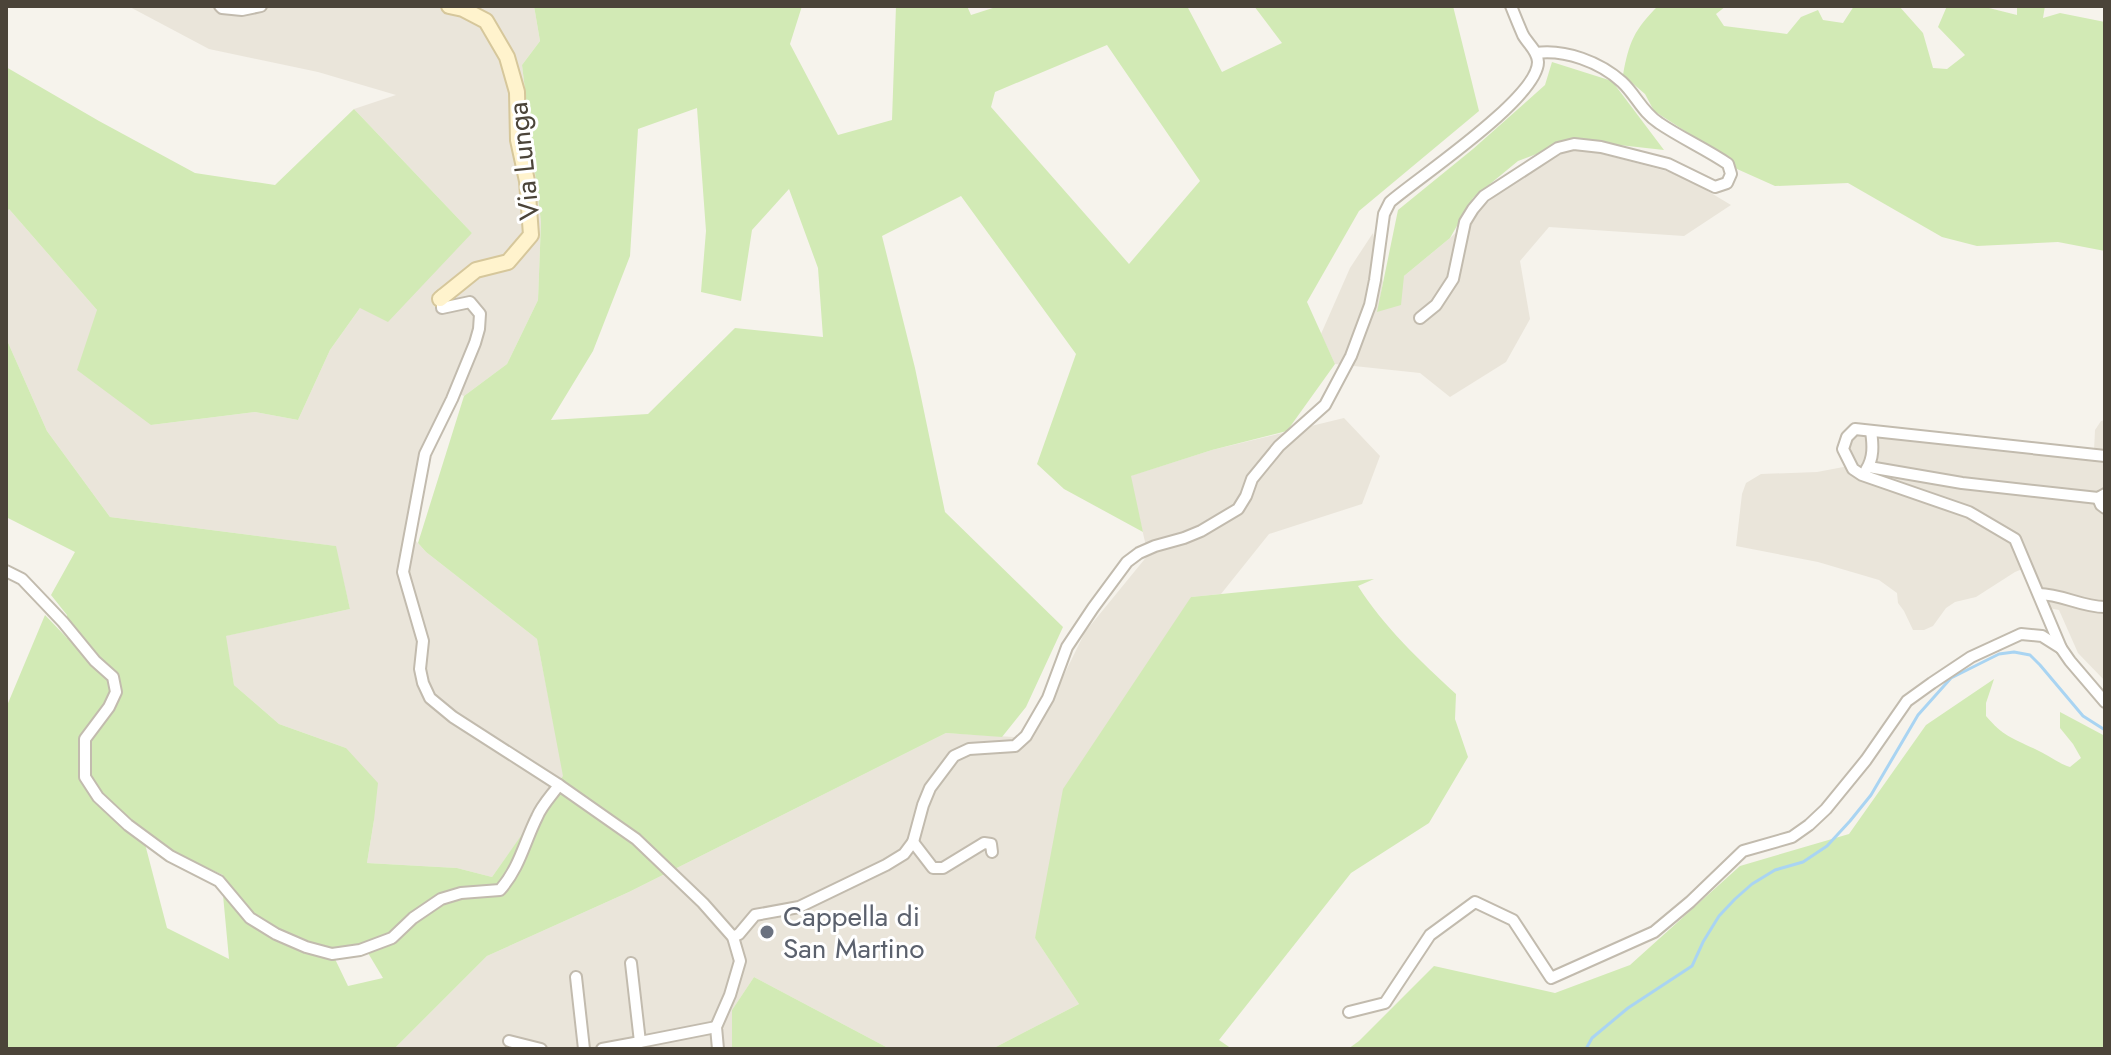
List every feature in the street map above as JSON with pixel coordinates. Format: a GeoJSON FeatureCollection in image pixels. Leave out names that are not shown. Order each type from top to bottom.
{"type":"FeatureCollection","features":[{"type":"Feature","properties":{"kind":"street"},"geometry":{"type":"LineString","coordinates":[[220,6],[242,10],[261,6]]}},
{"type":"Feature","properties":{"kind":"street","name":"Via Lunga"},"geometry":{"type":"LineString","coordinates":[[441,296],[476,270],[508,262],[531,235],[527,181],[518,140],[517,92],[507,57],[486,21],[463,9],[449,6]]}},
{"type":"Feature","properties":{"kind":"street"},"geometry":{"type":"LineString","coordinates":[[733,937],[755,915],[807,904],[904,854],[913,842],[930,788],[954,756],[969,749],[1015,746],[1026,736],[1048,698],[1067,647],[1127,562],[1155,546],[1201,531],[1238,509],[1252,479],[1279,446],[1325,405],[1351,356],[1370,305],[1384,214],[1390,202],[1492,122],[1515,100],[1534,75],[1538,60],[1536,53],[1524,37],[1511,6]]}},
{"type":"Feature","properties":{"kind":"street"},"geometry":{"type":"LineString","coordinates":[[1420,318],[1436,305],[1453,279],[1465,222],[1473,209],[1484,196],[1558,148],[1574,144],[1601,147],[1668,164],[1715,187],[1727,183],[1731,174],[1728,164],[1645,112],[1621,81],[1600,67],[1578,57],[1550,51],[1536,53]]}},
{"type":"Feature","properties":{"kind":"street"},"geometry":{"type":"LineString","coordinates":[[441,296],[442,308],[470,302],[480,314],[479,329],[464,372],[425,454],[403,572],[423,641],[420,669],[423,683],[430,698],[453,717],[636,839],[703,903],[733,937],[740,961],[716,1027],[718,1049]]}},
{"type":"Feature","properties":{"kind":"street"},"geometry":{"type":"LineString","coordinates":[[2103,500],[1853,469],[1843,449],[1847,437],[1855,429],[2105,456]]}},
{"type":"Feature","properties":{"kind":"street"},"geometry":{"type":"LineString","coordinates":[[1866,471],[1874,449],[1871,431]]}},
{"type":"Feature","properties":{"kind":"street"},"geometry":{"type":"LineString","coordinates":[[1866,471],[1969,512],[2015,539],[2061,648],[2105,702]]}},
{"type":"Feature","properties":{"kind":"street"},"geometry":{"type":"LineString","coordinates":[[6,571],[22,579],[113,677],[116,692],[109,707],[85,739],[85,777],[98,797],[128,825],[170,856],[219,881],[250,918],[306,947],[332,954],[360,950],[392,938],[413,918],[441,899],[461,893],[500,890],[522,857],[537,816],[559,785]]}},
{"type":"Feature","properties":{"kind":"street"},"geometry":{"type":"LineString","coordinates":[[2039,594],[2050,594],[2080,605],[2105,607]]}},
{"type":"Feature","properties":{"kind":"street"},"geometry":{"type":"LineString","coordinates":[[1349,1012],[1385,1003],[1430,935],[1475,902],[1513,920],[1551,978],[1654,932],[1743,851],[1792,837],[1809,825],[1866,760],[1907,701],[1932,683],[1971,657],[2021,634],[2042,636],[2061,648]]}},
{"type":"Feature","properties":{"kind":"street"},"geometry":{"type":"LineString","coordinates":[[913,842],[933,868],[943,868],[984,843],[991,844],[992,852]]}},
{"type":"Feature","properties":{"kind":"street"},"geometry":{"type":"LineString","coordinates":[[631,963],[640,1042]]}},
{"type":"Feature","properties":{"kind":"street"},"geometry":{"type":"LineString","coordinates":[[576,977],[584,1049]]}},
{"type":"Feature","properties":{"kind":"street"},"geometry":{"type":"LineString","coordinates":[[602,1049],[716,1027]]}},
{"type":"Feature","properties":{"kind":"street"},"geometry":{"type":"LineString","coordinates":[[509,1041],[541,1049]]}},
{"type":"Feature","properties":{"kind":"shaded area"},"geometry":{"type":"Polygon","coordinates":[[[128,6],[534,6],[540,41],[522,65],[541,222],[538,300],[507,364],[464,396],[449,390],[425,444],[406,530],[426,552],[537,639],[564,776],[492,877],[457,868],[367,863],[374,820],[346,748],[279,724],[234,685],[225,636],[350,609],[335,546],[110,517],[47,431],[6,338],[6,214],[9,209],[97,310],[151,425],[255,412],[298,420],[330,350],[360,308],[472,233],[354,109],[396,95],[318,72],[209,49],[128,6]]]}},
{"type":"Feature","properties":{"kind":"shaded area"},"geometry":{"type":"Polygon","coordinates":[[[1587,150],[1681,175],[1731,205],[1684,236],[1549,227],[1520,261],[1530,319],[1506,362],[1450,397],[1420,373],[1335,364],[1321,334],[1350,268],[1373,233],[1383,282],[1378,312],[1404,276],[1496,195],[1560,152],[1587,150]]]}},
{"type":"Feature","properties":{"kind":"shaded area"},"geometry":{"type":"Polygon","coordinates":[[[1344,418],[1380,456],[1362,504],[1269,534],[1221,594],[1191,597],[1035,938],[1079,1004],[992,1049],[890,1049],[754,977],[732,1010],[732,1049],[394,1049],[487,956],[629,892],[946,733],[1033,738],[1085,632],[1148,555],[1130,476],[1212,450],[1344,418]]]}},
{"type":"Feature","properties":{"kind":"shaded area"},"geometry":{"type":"Polygon","coordinates":[[[2105,420],[2105,681],[2078,653],[2059,610],[2049,608],[2032,565],[1976,597],[1955,602],[1946,608],[1933,626],[1913,630],[1898,603],[1897,593],[1879,580],[1818,562],[1736,546],[1746,483],[1761,474],[1817,472],[1854,465],[1849,453],[1851,440],[1859,435],[2094,451],[2095,430],[2105,420]]]}},
{"type":"Feature","properties":{"kind":"green space"},"geometry":{"type":"Polygon","coordinates":[[[534,6],[802,6],[790,44],[838,135],[892,120],[896,6],[967,6],[971,15],[999,6],[1187,6],[1222,72],[1282,43],[1254,6],[1453,6],[1479,111],[1359,211],[1307,302],[1335,364],[1287,431],[1212,450],[1131,476],[1143,532],[1064,489],[1037,464],[1076,354],[961,196],[882,236],[915,368],[945,512],[1063,627],[1026,707],[1002,737],[946,733],[629,892],[487,956],[394,1049],[6,1049],[6,708],[45,615],[67,638],[67,615],[51,595],[75,552],[6,517],[6,338],[47,431],[110,517],[336,546],[350,609],[226,636],[234,685],[279,724],[346,748],[378,783],[367,863],[457,868],[492,877],[563,776],[537,639],[418,543],[464,396],[507,364],[538,300],[541,222],[522,65],[540,41],[534,6]],[[1107,45],[995,92],[991,107],[1129,264],[1200,181],[1107,45]],[[697,108],[638,129],[630,256],[593,351],[551,420],[648,414],[735,328],[823,337],[818,268],[789,189],[752,230],[741,301],[701,292],[706,231],[697,108]],[[94,799],[145,844],[167,928],[229,959],[223,875],[172,852],[94,799]],[[362,943],[335,959],[348,986],[383,978],[362,943]]]}},
{"type":"Feature","properties":{"kind":"green space"},"geometry":{"type":"Polygon","coordinates":[[[1658,6],[1726,6],[1716,14],[1724,26],[1787,34],[1801,17],[1818,10],[1823,20],[1843,23],[1854,6],[1899,6],[1923,33],[1933,68],[1947,69],[1965,55],[1938,27],[1947,6],[1981,6],[2017,15],[2017,6],[2045,6],[2043,18],[2060,13],[2105,22],[2105,251],[2058,242],[1977,246],[1942,237],[1848,183],[1775,186],[1737,169],[1654,111],[1645,94],[1623,75],[1634,37],[1658,6]]]}},
{"type":"Feature","properties":{"kind":"green space"},"geometry":{"type":"Polygon","coordinates":[[[1552,62],[1612,81],[1664,150],[1574,140],[1518,161],[1473,198],[1450,238],[1404,276],[1401,305],[1377,312],[1398,210],[1545,85],[1552,62]]]}},
{"type":"Feature","properties":{"kind":"green space"},"geometry":{"type":"Polygon","coordinates":[[[6,67],[195,173],[275,185],[354,109],[472,233],[388,322],[360,308],[330,350],[298,420],[255,412],[151,425],[77,370],[97,310],[9,209],[6,214],[6,67]]]}},
{"type":"Feature","properties":{"kind":"green space"},"geometry":{"type":"Polygon","coordinates":[[[1374,579],[1358,586],[1368,601],[1403,643],[1456,694],[1455,719],[1468,757],[1429,823],[1351,873],[1219,1040],[1232,1049],[992,1049],[1079,1004],[1035,938],[1063,789],[1191,597],[1374,579]]]}},
{"type":"Feature","properties":{"kind":"green space"},"geometry":{"type":"Polygon","coordinates":[[[1994,679],[1986,703],[1986,716],[2008,736],[2070,767],[2081,758],[2060,728],[2060,712],[2105,736],[2105,1049],[1348,1049],[1434,966],[1555,993],[1630,965],[1740,866],[1849,834],[1926,725],[1994,679]]]}},
{"type":"Feature","properties":{"kind":"green space"},"geometry":{"type":"Polygon","coordinates":[[[754,977],[890,1049],[732,1049],[732,1010],[754,977]]]}},
{"type":"Feature","properties":{"kind":"waterway"},"geometry":{"type":"LineString","coordinates":[[1586,1049],[1592,1038],[1628,1008],[1692,966],[1719,916],[1752,884],[1775,870],[1803,862],[1827,846],[1871,795],[1918,715],[1951,678],[1999,654],[2014,652],[2030,655],[2083,716],[2105,730]]}},
{"type":"Feature","properties":{"kind":"place","name":"Cappella di San Martino"},"geometry":{"type":"Point","coordinates":[767,932]}}]}
